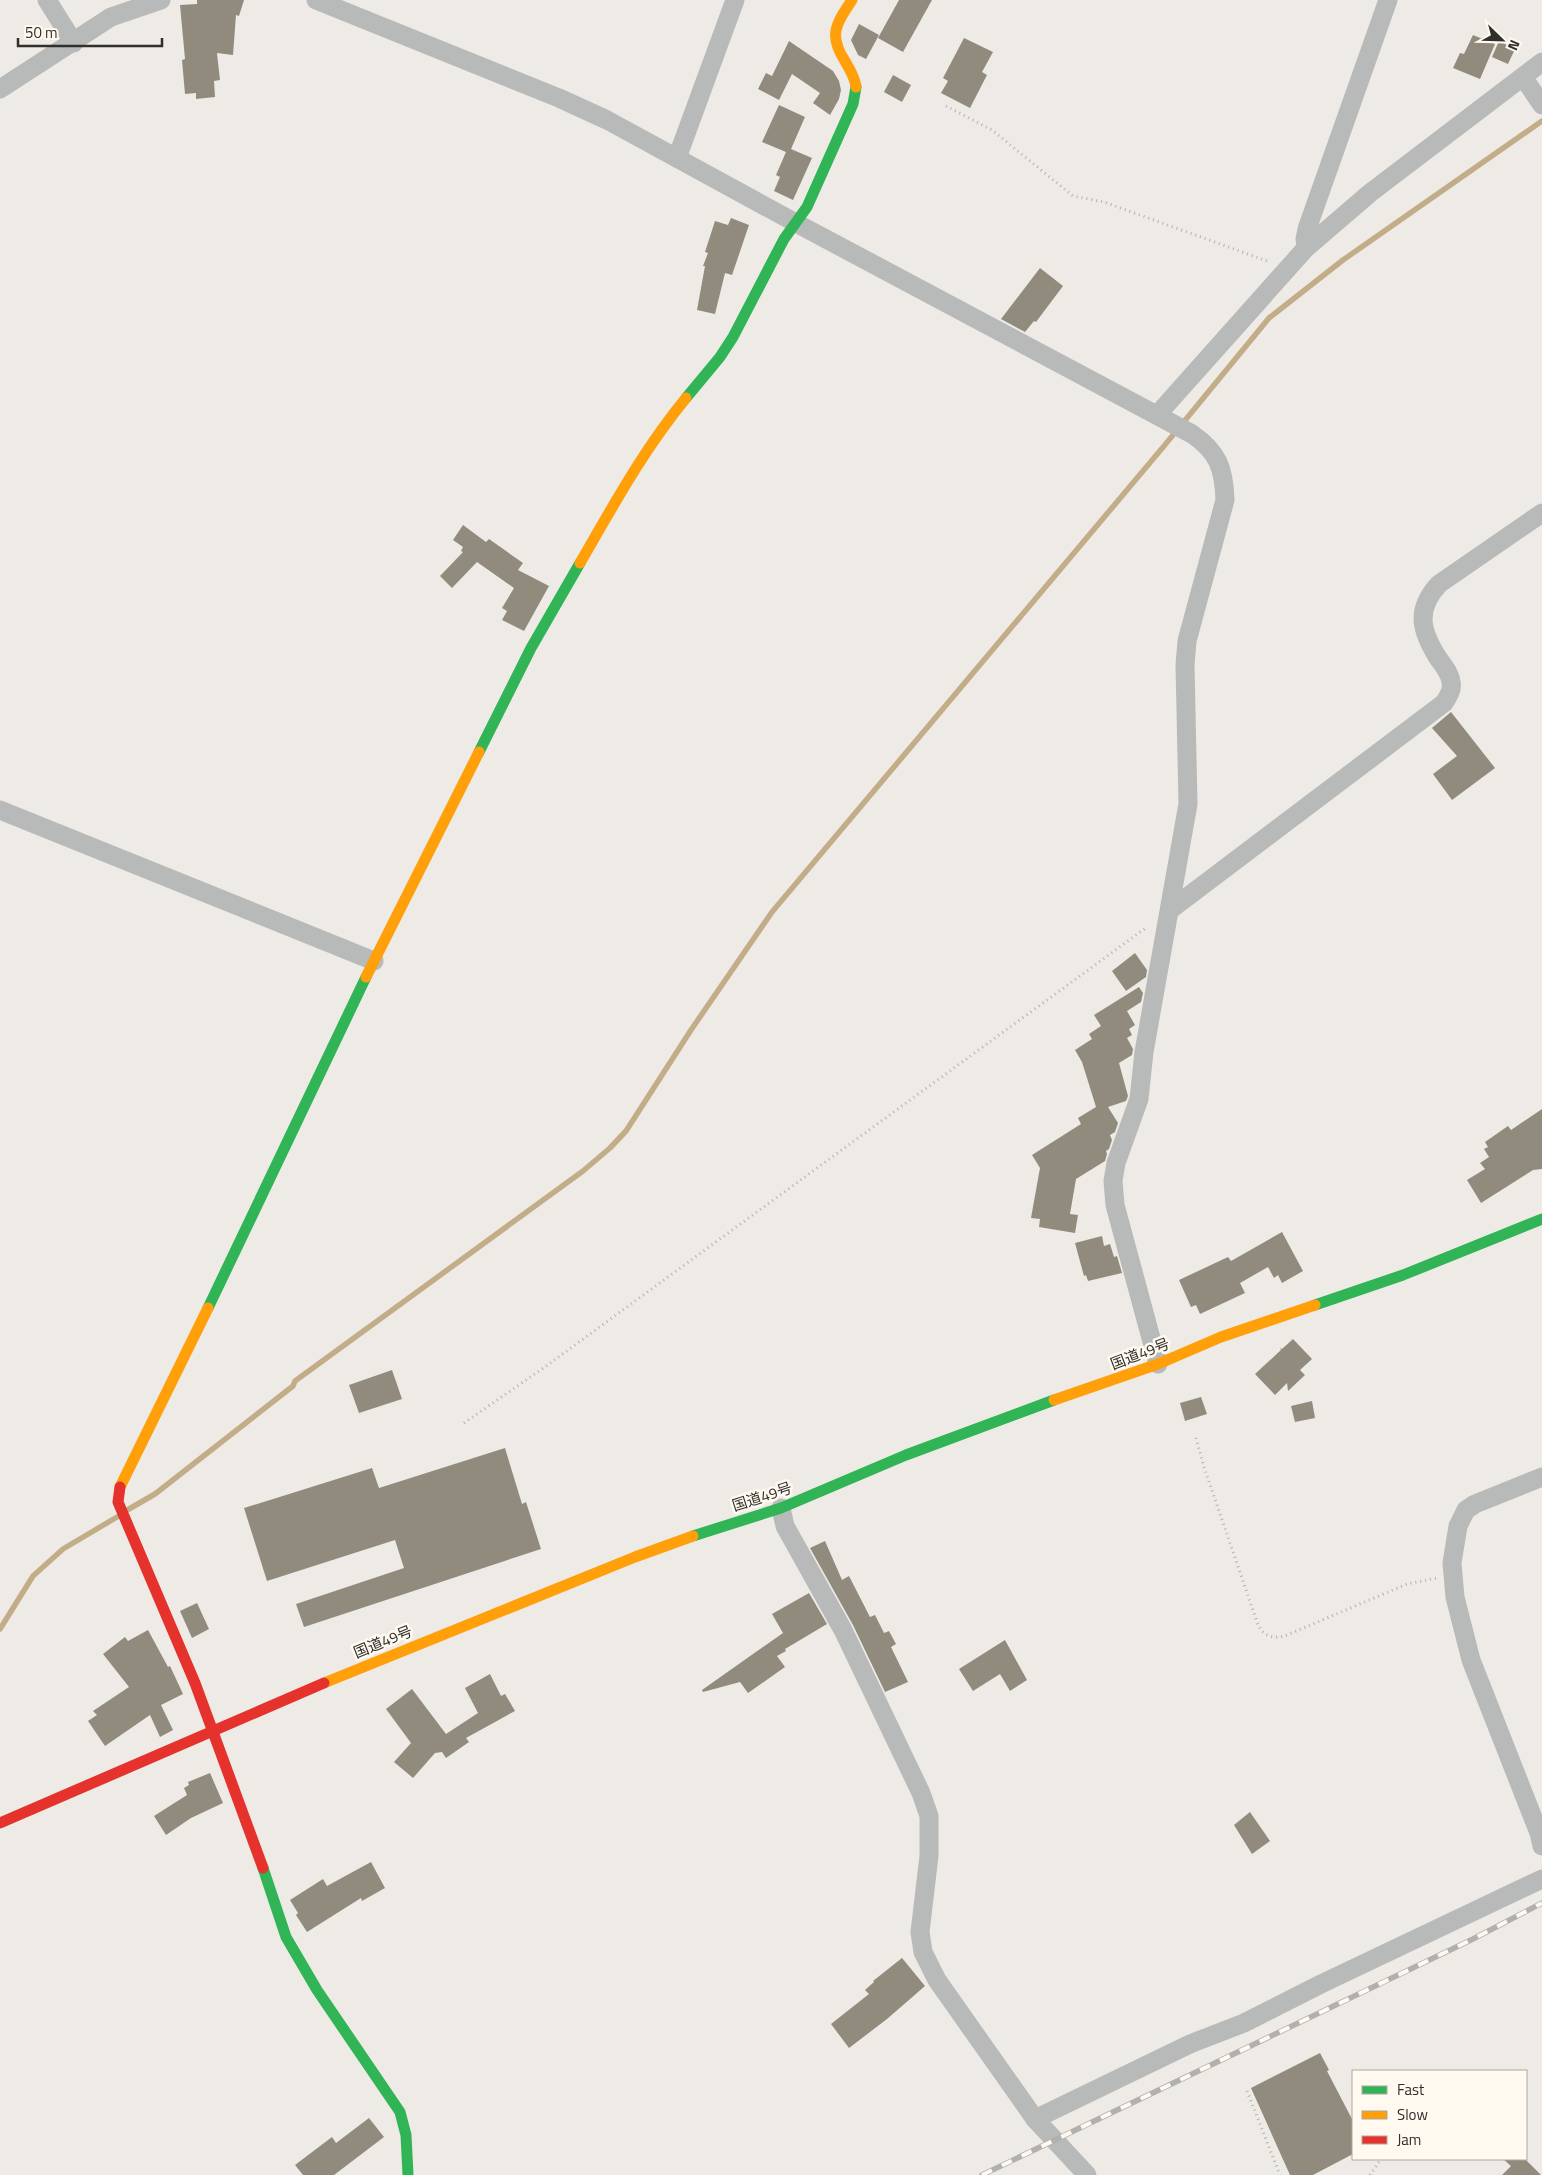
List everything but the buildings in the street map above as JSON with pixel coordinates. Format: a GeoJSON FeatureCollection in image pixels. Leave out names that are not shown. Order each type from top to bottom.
{"type":"FeatureCollection","features":[{"type":"Feature","properties":{"kind":"main road"},"geometry":{"type":"LineString","coordinates":[[408,2175],[406,2135],[400,2112],[317,1990],[286,1937],[266,1874],[195,1683],[118,1502],[120,1486],[226,1272],[374,961],[531,648],[641,458],[660,429],[729,344],[784,239],[807,207],[853,104],[857,90],[853,76],[843,60],[835,40],[837,25],[852,0]]}},
{"type":"Feature","properties":{"kind":"main road","name":"国道49号"},"geometry":{"type":"LineString","coordinates":[[0,1823],[340,1676],[635,1557],[730,1523],[781,1508],[906,1455],[1003,1418],[1158,1364],[1221,1337],[1402,1276],[1542,1219]]}},
{"type":"Feature","properties":{"kind":"street"},"geometry":{"type":"LineString","coordinates":[[47,0],[74,42]]}},
{"type":"Feature","properties":{"kind":"street"},"geometry":{"type":"LineString","coordinates":[[0,90],[111,17],[162,0]]}},
{"type":"Feature","properties":{"kind":"street"},"geometry":{"type":"LineString","coordinates":[[316,0],[559,98],[607,120],[796,224],[1192,434],[1211,449],[1221,467],[1224,487],[1222,514],[1187,642],[1185,665],[1188,804],[1144,1052],[1139,1099],[1116,1163],[1114,1181],[1116,1205],[1158,1364]]}},
{"type":"Feature","properties":{"kind":"street"},"geometry":{"type":"LineString","coordinates":[[677,158],[735,0]]}},
{"type":"Feature","properties":{"kind":"street"},"geometry":{"type":"LineString","coordinates":[[1306,248],[1307,229],[1349,116],[1388,0]]}},
{"type":"Feature","properties":{"kind":"street"},"geometry":{"type":"LineString","coordinates":[[1158,416],[1306,248],[1407,164],[1542,62]]}},
{"type":"Feature","properties":{"kind":"street"},"geometry":{"type":"LineString","coordinates":[[1523,77],[1542,105]]}},
{"type":"Feature","properties":{"kind":"street"},"geometry":{"type":"LineString","coordinates":[[1170,910],[1444,703],[1448,696],[1451,682],[1448,673],[1425,636],[1423,626],[1426,603],[1431,592],[1439,584],[1542,513]]}},
{"type":"Feature","properties":{"kind":"street"},"geometry":{"type":"LineString","coordinates":[[0,810],[374,961]]}},
{"type":"Feature","properties":{"kind":"street"},"geometry":{"type":"LineString","coordinates":[[1542,1477],[1475,1504],[1466,1510],[1458,1526],[1452,1578],[1471,1660],[1539,1833],[1542,1846]]}},
{"type":"Feature","properties":{"kind":"street"},"geometry":{"type":"LineString","coordinates":[[781,1508],[785,1526],[843,1630],[929,1816],[929,1856],[920,1932],[923,1952],[937,1980],[1034,2119],[1087,2175]]}},
{"type":"Feature","properties":{"kind":"street"},"geometry":{"type":"LineString","coordinates":[[1034,2119],[1190,2044],[1244,2023],[1321,1984],[1542,1880]]}},
{"type":"Feature","properties":{"kind":"path"},"geometry":{"type":"LineString","coordinates":[[946,106],[992,130],[1073,196],[1104,202],[1287,268]]}},
{"type":"Feature","properties":{"kind":"path"},"geometry":{"type":"LineString","coordinates":[[464,1423],[542,1370],[1170,910]]}},
{"type":"Feature","properties":{"kind":"path"},"geometry":{"type":"LineString","coordinates":[[1196,1438],[1256,1622],[1260,1630],[1266,1635],[1274,1637],[1287,1635],[1407,1584],[1432,1578],[1452,1578]]}},
{"type":"Feature","properties":{"kind":"path"},"geometry":{"type":"LineString","coordinates":[[1246,2092],[1280,2175]]}},
{"type":"Feature","properties":{"kind":"path"},"geometry":{"type":"LineString","coordinates":[[1370,2175],[1380,2160]]}},
{"type":"Feature","properties":{"kind":"waterway"},"geometry":{"type":"LineString","coordinates":[[129,1509],[155,1494],[293,1386],[295,1381],[583,1171],[610,1148],[626,1131],[691,1030],[772,912],[1164,446],[1269,318],[1343,260],[1542,121]]}},
{"type":"Feature","properties":{"kind":"waterway"},"geometry":{"type":"LineString","coordinates":[[0,1629],[33,1576],[63,1549],[117,1517]]}},
{"type":"Feature","properties":{"kind":"railway"},"geometry":{"type":"LineString","coordinates":[[982,2175],[1473,1939],[1542,1903]]}},
{"type":"Feature","properties":{"kind":"traffic: fast"},"geometry":{"type":"LineString","coordinates":[[686,398],[720,357],[733,337],[784,239],[807,207],[853,104],[856,87]]}},
{"type":"Feature","properties":{"kind":"traffic: fast"},"geometry":{"type":"LineString","coordinates":[[479,752],[531,648],[580,563]]}},
{"type":"Feature","properties":{"kind":"traffic: fast"},"geometry":{"type":"LineString","coordinates":[[208,1308],[366,977]]}},
{"type":"Feature","properties":{"kind":"traffic: fast"},"geometry":{"type":"LineString","coordinates":[[1315,1305],[1403,1275],[1542,1219]]}},
{"type":"Feature","properties":{"kind":"traffic: fast"},"geometry":{"type":"LineString","coordinates":[[693,1536],[781,1508],[906,1455],[1054,1400]]}},
{"type":"Feature","properties":{"kind":"traffic: fast"},"geometry":{"type":"LineString","coordinates":[[263,1868],[286,1937],[317,1990],[400,2112],[406,2135],[408,2175]]}},
{"type":"Feature","properties":{"kind":"traffic: slow"},"geometry":{"type":"LineString","coordinates":[[852,0],[838,23],[836,37],[840,52],[855,80],[856,87]]}},
{"type":"Feature","properties":{"kind":"traffic: slow"},"geometry":{"type":"LineString","coordinates":[[580,563],[656,437],[686,398]]}},
{"type":"Feature","properties":{"kind":"traffic: slow"},"geometry":{"type":"LineString","coordinates":[[366,977],[479,752]]}},
{"type":"Feature","properties":{"kind":"traffic: slow"},"geometry":{"type":"LineString","coordinates":[[1054,1400],[1158,1364],[1221,1337],[1315,1305]]}},
{"type":"Feature","properties":{"kind":"traffic: slow"},"geometry":{"type":"LineString","coordinates":[[120,1487],[208,1308]]}},
{"type":"Feature","properties":{"kind":"traffic: slow"},"geometry":{"type":"LineString","coordinates":[[324,1683],[635,1557],[693,1536]]}},
{"type":"Feature","properties":{"kind":"traffic: jam"},"geometry":{"type":"LineString","coordinates":[[120,1487],[118,1502],[195,1683],[263,1868]]}},
{"type":"Feature","properties":{"kind":"traffic: jam"},"geometry":{"type":"LineString","coordinates":[[0,1823],[324,1683]]}}]}
